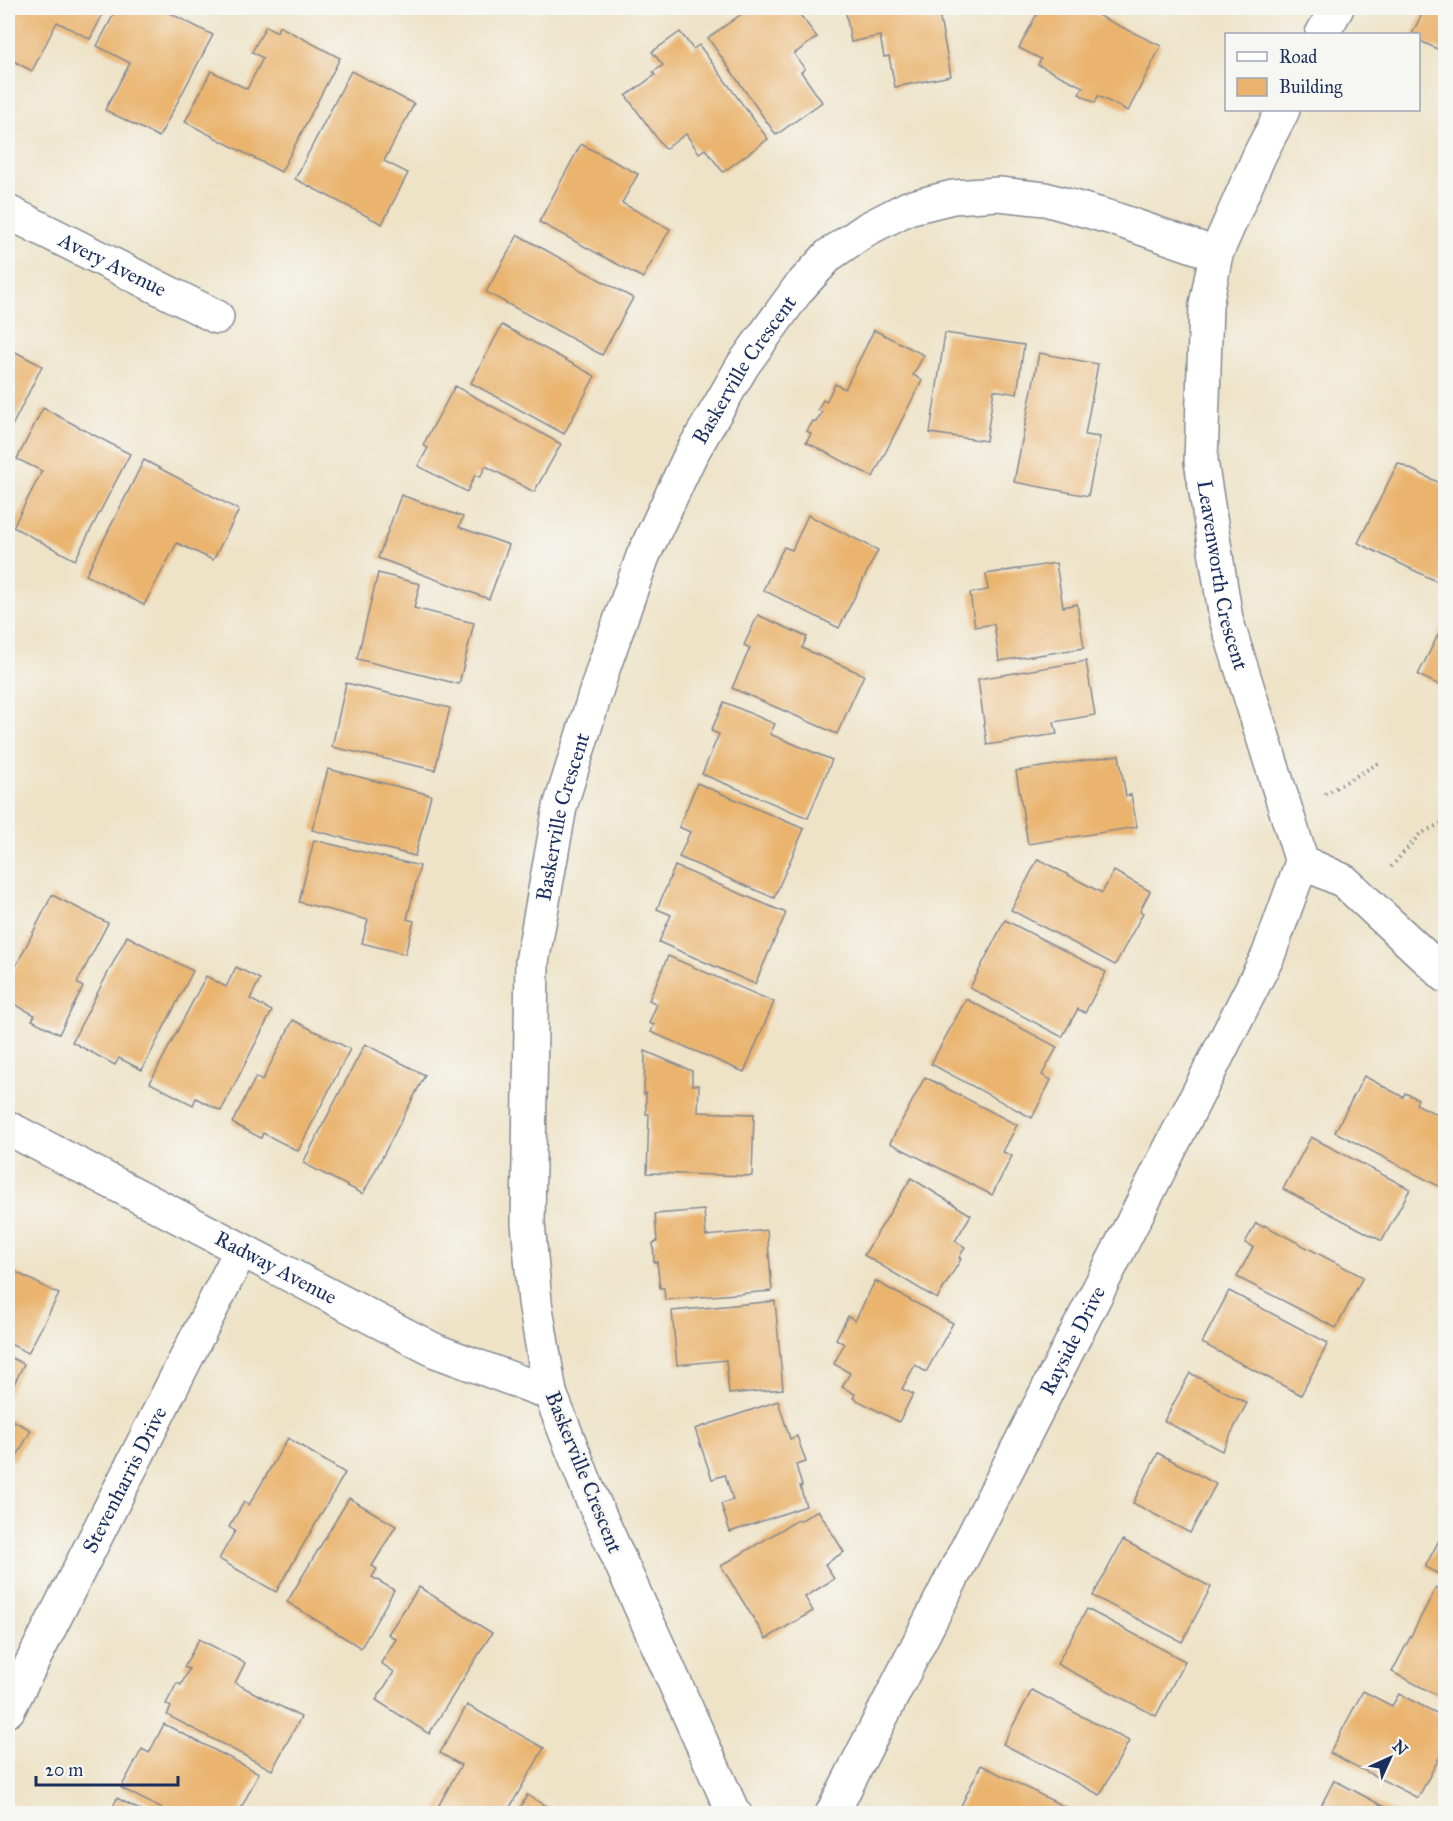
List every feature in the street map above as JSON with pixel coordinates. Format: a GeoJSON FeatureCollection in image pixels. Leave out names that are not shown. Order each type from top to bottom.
{"type":"FeatureCollection","features":[{"type":"Feature","properties":{"kind":"street"},"geometry":{"type":"LineString","coordinates":[[1323,33],[1337,8]]}},
{"type":"Feature","properties":{"kind":"street","name":"Leavenworth Crescent"},"geometry":{"type":"LineString","coordinates":[[1282,111],[1260,154],[1216,254],[1206,305],[1201,460],[1226,620],[1302,861]]}},
{"type":"Feature","properties":{"kind":"street","name":"Baskerville Crescent"},"geometry":{"type":"LineString","coordinates":[[735,1814],[589,1492],[550,1394],[535,1302],[528,1223],[532,962],[560,807],[600,677],[643,556],[690,456],[743,366],[798,289],[829,255],[867,229],[908,208],[953,197],[999,194],[1045,199],[1112,218],[1216,254]]}},
{"type":"Feature","properties":{"kind":"street","name":"Avery Avenue"},"geometry":{"type":"LineString","coordinates":[[8,212],[217,317]]}},
{"type":"Feature","properties":{"kind":"street"},"geometry":{"type":"LineString","coordinates":[[1302,861],[1344,881],[1446,976]]}},
{"type":"Feature","properties":{"kind":"street","name":"Rayside Drive"},"geometry":{"type":"LineString","coordinates":[[832,1814],[1268,956],[1302,861]]}},
{"type":"Feature","properties":{"kind":"street","name":"Radway Avenue"},"geometry":{"type":"LineString","coordinates":[[8,1128],[436,1351],[550,1394]]}},
{"type":"Feature","properties":{"kind":"street","name":"Stevenharris Drive"},"geometry":{"type":"LineString","coordinates":[[8,1710],[242,1250]]}},
{"type":"Feature","properties":{"kind":"path"},"geometry":{"type":"LineString","coordinates":[[1286,812],[1339,787],[1379,763]]}},
{"type":"Feature","properties":{"kind":"path"},"geometry":{"type":"LineString","coordinates":[[1364,900],[1420,834],[1446,821]]}},
{"type":"Feature","properties":{"kind":"building"},"geometry":{"type":"Polygon","coordinates":[[[8,8],[106,8],[90,39],[57,22],[32,71],[8,58],[8,8]]]}},
{"type":"Feature","properties":{"kind":"building"},"geometry":{"type":"Polygon","coordinates":[[[117,8],[160,8],[213,35],[159,137],[105,110],[130,63],[97,46],[117,8]]]}},
{"type":"Feature","properties":{"kind":"building"},"geometry":{"type":"Polygon","coordinates":[[[750,8],[795,8],[817,37],[794,54],[805,69],[801,72],[822,102],[776,135],[708,38],[750,8]]]}},
{"type":"Feature","properties":{"kind":"building"},"geometry":{"type":"Polygon","coordinates":[[[845,8],[938,8],[951,76],[895,87],[889,56],[884,57],[880,36],[851,42],[845,8]]]}},
{"type":"Feature","properties":{"kind":"building"},"geometry":{"type":"Polygon","coordinates":[[[1040,8],[1083,8],[1161,46],[1128,111],[1098,96],[1095,103],[1079,94],[1083,87],[1038,65],[1041,59],[1019,48],[1040,8]]]}},
{"type":"Feature","properties":{"kind":"building"},"geometry":{"type":"Polygon","coordinates":[[[1425,8],[1446,8],[1446,53],[1420,41],[1420,33],[1412,33],[1425,8]]]}},
{"type":"Feature","properties":{"kind":"building"},"geometry":{"type":"Polygon","coordinates":[[[266,26],[277,32],[279,26],[340,58],[281,172],[185,122],[211,71],[247,89],[263,58],[252,52],[266,26]]]}},
{"type":"Feature","properties":{"kind":"building"},"geometry":{"type":"Polygon","coordinates":[[[680,32],[693,49],[699,45],[768,139],[723,172],[705,149],[699,153],[686,134],[665,149],[626,96],[655,75],[653,72],[663,65],[652,52],[680,32]]]}},
{"type":"Feature","properties":{"kind":"building"},"geometry":{"type":"Polygon","coordinates":[[[351,71],[414,104],[384,161],[408,173],[382,224],[295,179],[351,71]]]}},
{"type":"Feature","properties":{"kind":"building"},"geometry":{"type":"Polygon","coordinates":[[[581,144],[638,174],[622,203],[670,229],[643,278],[539,222],[581,144]]]}},
{"type":"Feature","properties":{"kind":"building"},"geometry":{"type":"Polygon","coordinates":[[[518,235],[633,298],[602,355],[486,292],[518,235]]]}},
{"type":"Feature","properties":{"kind":"building"},"geometry":{"type":"Polygon","coordinates":[[[502,325],[595,376],[564,434],[471,383],[502,325]]]}},
{"type":"Feature","properties":{"kind":"building"},"geometry":{"type":"Polygon","coordinates":[[[874,330],[924,355],[913,375],[922,380],[873,477],[806,442],[811,434],[807,431],[822,412],[818,410],[823,400],[826,402],[835,384],[845,389],[874,330]]]}},
{"type":"Feature","properties":{"kind":"building"},"geometry":{"type":"Polygon","coordinates":[[[945,333],[1024,345],[1017,394],[994,390],[986,441],[930,433],[945,333]]]}},
{"type":"Feature","properties":{"kind":"building"},"geometry":{"type":"Polygon","coordinates":[[[8,348],[42,366],[8,434],[8,348]]]}},
{"type":"Feature","properties":{"kind":"building"},"geometry":{"type":"Polygon","coordinates":[[[1039,353],[1098,364],[1085,435],[1100,437],[1088,496],[1014,482],[1039,353]]]}},
{"type":"Feature","properties":{"kind":"building"},"geometry":{"type":"Polygon","coordinates":[[[455,386],[561,444],[534,492],[486,466],[480,477],[475,475],[467,492],[418,466],[428,448],[423,445],[455,386]]]}},
{"type":"Feature","properties":{"kind":"building"},"geometry":{"type":"Polygon","coordinates":[[[43,408],[130,454],[75,560],[13,527],[42,471],[17,459],[43,408]]]}},
{"type":"Feature","properties":{"kind":"building"},"geometry":{"type":"Polygon","coordinates":[[[144,460],[239,510],[213,560],[177,543],[144,605],[86,575],[144,460]]]}},
{"type":"Feature","properties":{"kind":"building"},"geometry":{"type":"Polygon","coordinates":[[[1398,463],[1446,486],[1446,586],[1358,543],[1398,463]]]}},
{"type":"Feature","properties":{"kind":"building"},"geometry":{"type":"Polygon","coordinates":[[[401,495],[463,517],[459,527],[509,545],[489,599],[378,558],[401,495]]]}},
{"type":"Feature","properties":{"kind":"building"},"geometry":{"type":"Polygon","coordinates":[[[808,515],[878,550],[839,628],[763,590],[784,547],[792,550],[808,515]]]}},
{"type":"Feature","properties":{"kind":"building"},"geometry":{"type":"Polygon","coordinates":[[[1056,563],[1063,607],[1077,604],[1084,648],[999,661],[994,624],[975,627],[970,593],[988,590],[986,574],[1056,563]]]}},
{"type":"Feature","properties":{"kind":"building"},"geometry":{"type":"Polygon","coordinates":[[[378,573],[420,584],[414,608],[474,623],[459,684],[357,659],[378,573]]]}},
{"type":"Feature","properties":{"kind":"building"},"geometry":{"type":"Polygon","coordinates":[[[758,615],[807,637],[802,648],[864,675],[837,734],[732,688],[750,648],[744,645],[758,615]]]}},
{"type":"Feature","properties":{"kind":"building"},"geometry":{"type":"Polygon","coordinates":[[[1446,619],[1446,688],[1418,675],[1446,619]]]}},
{"type":"Feature","properties":{"kind":"building"},"geometry":{"type":"Polygon","coordinates":[[[1086,661],[1095,715],[1054,722],[1057,734],[987,745],[978,679],[1086,661]]]}},
{"type":"Feature","properties":{"kind":"building"},"geometry":{"type":"Polygon","coordinates":[[[346,683],[450,708],[435,770],[332,747],[346,683]]]}},
{"type":"Feature","properties":{"kind":"building"},"geometry":{"type":"Polygon","coordinates":[[[724,702],[775,724],[770,734],[832,760],[808,818],[702,774],[719,734],[711,731],[724,702]]]}},
{"type":"Feature","properties":{"kind":"building"},"geometry":{"type":"Polygon","coordinates":[[[1119,755],[1126,796],[1131,795],[1137,827],[1028,844],[1016,771],[1119,755]]]}},
{"type":"Feature","properties":{"kind":"building"},"geometry":{"type":"Polygon","coordinates":[[[328,769],[431,795],[415,856],[312,830],[328,769]]]}},
{"type":"Feature","properties":{"kind":"building"},"geometry":{"type":"Polygon","coordinates":[[[697,783],[804,829],[774,898],[679,857],[690,832],[679,827],[697,783]]]}},
{"type":"Feature","properties":{"kind":"building"},"geometry":{"type":"Polygon","coordinates":[[[314,840],[420,866],[407,919],[414,921],[405,954],[362,943],[368,920],[299,902],[314,840]]]}},
{"type":"Feature","properties":{"kind":"building"},"geometry":{"type":"Polygon","coordinates":[[[1038,859],[1102,893],[1114,871],[1150,891],[1140,911],[1143,913],[1115,965],[1011,910],[1038,859]]]}},
{"type":"Feature","properties":{"kind":"building"},"geometry":{"type":"Polygon","coordinates":[[[675,866],[786,913],[755,984],[659,942],[671,915],[657,909],[675,866]]]}},
{"type":"Feature","properties":{"kind":"building"},"geometry":{"type":"Polygon","coordinates":[[[52,895],[108,923],[77,983],[83,987],[59,1034],[32,1020],[35,1015],[8,1001],[8,982],[52,895]]]}},
{"type":"Feature","properties":{"kind":"building"},"geometry":{"type":"Polygon","coordinates":[[[1005,920],[1106,972],[1085,1013],[1078,1009],[1062,1037],[970,988],[1005,920]]]}},
{"type":"Feature","properties":{"kind":"building"},"geometry":{"type":"Polygon","coordinates":[[[127,936],[193,971],[142,1070],[119,1058],[115,1065],[72,1042],[127,936]]]}},
{"type":"Feature","properties":{"kind":"building"},"geometry":{"type":"Polygon","coordinates":[[[668,956],[774,1002],[744,1072],[651,1032],[654,1025],[649,1023],[657,1004],[649,1000],[668,956]]]}},
{"type":"Feature","properties":{"kind":"building"},"geometry":{"type":"Polygon","coordinates":[[[236,967],[260,979],[250,999],[272,1011],[221,1111],[196,1098],[193,1105],[150,1083],[206,976],[226,987],[236,967]]]}},
{"type":"Feature","properties":{"kind":"building"},"geometry":{"type":"Polygon","coordinates":[[[966,999],[1057,1047],[1042,1075],[1051,1080],[1032,1118],[931,1064],[966,999]]]}},
{"type":"Feature","properties":{"kind":"building"},"geometry":{"type":"Polygon","coordinates":[[[293,1020],[350,1049],[298,1151],[263,1133],[261,1138],[232,1123],[256,1077],[262,1081],[293,1020]]]}},
{"type":"Feature","properties":{"kind":"building"},"geometry":{"type":"Polygon","coordinates":[[[365,1044],[425,1075],[363,1194],[303,1163],[365,1044]]]}},
{"type":"Feature","properties":{"kind":"building"},"geometry":{"type":"Polygon","coordinates":[[[645,1051],[692,1071],[692,1085],[699,1085],[698,1112],[754,1114],[752,1176],[647,1173],[649,1114],[646,1114],[646,1093],[644,1094],[645,1051]]]}},
{"type":"Feature","properties":{"kind":"building"},"geometry":{"type":"Polygon","coordinates":[[[1364,1076],[1403,1097],[1405,1093],[1418,1099],[1416,1104],[1446,1119],[1446,1190],[1335,1132],[1364,1076]]]}},
{"type":"Feature","properties":{"kind":"building"},"geometry":{"type":"Polygon","coordinates":[[[925,1077],[1017,1125],[1003,1152],[1012,1156],[992,1195],[890,1143],[925,1077]]]}},
{"type":"Feature","properties":{"kind":"building"},"geometry":{"type":"Polygon","coordinates":[[[1311,1137],[1410,1189],[1382,1241],[1283,1189],[1311,1137]]]}},
{"type":"Feature","properties":{"kind":"building"},"geometry":{"type":"Polygon","coordinates":[[[911,1178],[971,1215],[955,1241],[965,1247],[959,1258],[961,1259],[937,1299],[864,1255],[911,1178]]]}},
{"type":"Feature","properties":{"kind":"building"},"geometry":{"type":"Polygon","coordinates":[[[704,1210],[706,1236],[767,1230],[772,1291],[665,1300],[664,1288],[660,1288],[657,1262],[654,1262],[653,1243],[657,1242],[655,1214],[704,1210]]]}},
{"type":"Feature","properties":{"kind":"building"},"geometry":{"type":"Polygon","coordinates":[[[1256,1223],[1263,1227],[1264,1225],[1363,1277],[1336,1328],[1237,1277],[1253,1247],[1245,1243],[1256,1223]]]}},
{"type":"Feature","properties":{"kind":"building"},"geometry":{"type":"Polygon","coordinates":[[[8,1268],[59,1294],[28,1353],[8,1343],[8,1268]]]}},
{"type":"Feature","properties":{"kind":"building"},"geometry":{"type":"Polygon","coordinates":[[[875,1281],[953,1323],[926,1372],[915,1365],[902,1389],[913,1394],[899,1422],[853,1398],[855,1394],[842,1387],[850,1373],[834,1364],[844,1344],[836,1339],[848,1316],[855,1321],[875,1281]]]}},
{"type":"Feature","properties":{"kind":"building"},"geometry":{"type":"Polygon","coordinates":[[[1229,1291],[1328,1343],[1301,1395],[1202,1343],[1229,1291]]]}},
{"type":"Feature","properties":{"kind":"building"},"geometry":{"type":"Polygon","coordinates":[[[775,1301],[783,1389],[729,1394],[726,1360],[677,1365],[672,1311],[775,1301]]]}},
{"type":"Feature","properties":{"kind":"building"},"geometry":{"type":"Polygon","coordinates":[[[8,1356],[24,1364],[8,1396],[8,1356]]]}},
{"type":"Feature","properties":{"kind":"building"},"geometry":{"type":"Polygon","coordinates":[[[1190,1373],[1247,1403],[1222,1451],[1164,1421],[1190,1373]]]}},
{"type":"Feature","properties":{"kind":"building"},"geometry":{"type":"Polygon","coordinates":[[[778,1401],[790,1439],[797,1436],[806,1462],[796,1465],[806,1506],[730,1532],[721,1504],[733,1500],[725,1475],[712,1479],[695,1429],[778,1401]]]}},
{"type":"Feature","properties":{"kind":"building"},"geometry":{"type":"Polygon","coordinates":[[[8,1418],[31,1430],[14,1462],[8,1458],[8,1418]]]}},
{"type":"Feature","properties":{"kind":"building"},"geometry":{"type":"Polygon","coordinates":[[[288,1438],[345,1473],[276,1592],[219,1559],[235,1531],[229,1527],[244,1502],[249,1505],[288,1438]]]}},
{"type":"Feature","properties":{"kind":"building"},"geometry":{"type":"Polygon","coordinates":[[[1158,1453],[1216,1484],[1190,1533],[1133,1503],[1158,1453]]]}},
{"type":"Feature","properties":{"kind":"building"},"geometry":{"type":"Polygon","coordinates":[[[349,1498],[396,1526],[372,1566],[377,1569],[372,1577],[394,1590],[361,1648],[287,1602],[349,1498]]]}},
{"type":"Feature","properties":{"kind":"building"},"geometry":{"type":"Polygon","coordinates":[[[818,1510],[844,1552],[825,1564],[834,1579],[805,1597],[813,1611],[766,1639],[721,1566],[818,1510]]]}},
{"type":"Feature","properties":{"kind":"building"},"geometry":{"type":"Polygon","coordinates":[[[1446,1527],[1446,1578],[1425,1567],[1446,1527]]]}},
{"type":"Feature","properties":{"kind":"building"},"geometry":{"type":"Polygon","coordinates":[[[1123,1540],[1211,1587],[1182,1642],[1093,1596],[1123,1540]]]}},
{"type":"Feature","properties":{"kind":"building"},"geometry":{"type":"Polygon","coordinates":[[[419,1587],[492,1633],[429,1734],[376,1700],[394,1672],[381,1663],[396,1639],[388,1634],[419,1587]]]}},
{"type":"Feature","properties":{"kind":"building"},"geometry":{"type":"Polygon","coordinates":[[[1436,1588],[1446,1593],[1446,1700],[1392,1672],[1436,1588]]]}},
{"type":"Feature","properties":{"kind":"building"},"geometry":{"type":"Polygon","coordinates":[[[1087,1609],[1185,1661],[1156,1716],[1057,1664],[1087,1609]]]}},
{"type":"Feature","properties":{"kind":"building"},"geometry":{"type":"Polygon","coordinates":[[[199,1639],[245,1663],[235,1683],[301,1717],[272,1770],[167,1715],[171,1707],[166,1704],[177,1683],[181,1685],[189,1669],[184,1667],[199,1639]]]}},
{"type":"Feature","properties":{"kind":"building"},"geometry":{"type":"Polygon","coordinates":[[[1032,1690],[1129,1741],[1100,1795],[1003,1744],[1032,1690]]]}},
{"type":"Feature","properties":{"kind":"building"},"geometry":{"type":"Polygon","coordinates":[[[1363,1691],[1392,1706],[1399,1694],[1446,1718],[1446,1745],[1418,1798],[1330,1753],[1363,1691]]]}},
{"type":"Feature","properties":{"kind":"building"},"geometry":{"type":"Polygon","coordinates":[[[467,1705],[544,1748],[506,1814],[434,1814],[461,1765],[440,1753],[467,1705]]]}},
{"type":"Feature","properties":{"kind":"building"},"geometry":{"type":"Polygon","coordinates":[[[164,1724],[259,1773],[238,1814],[172,1814],[121,1788],[142,1749],[149,1753],[164,1724]]]}},
{"type":"Feature","properties":{"kind":"building"},"geometry":{"type":"Polygon","coordinates":[[[981,1765],[1079,1814],[957,1814],[981,1765]]]}},
{"type":"Feature","properties":{"kind":"building"},"geometry":{"type":"Polygon","coordinates":[[[1334,1780],[1398,1814],[1317,1814],[1334,1780]]]}},
{"type":"Feature","properties":{"kind":"building"},"geometry":{"type":"Polygon","coordinates":[[[527,1795],[561,1814],[517,1814],[527,1795]]]}},
{"type":"Feature","properties":{"kind":"building"},"geometry":{"type":"Polygon","coordinates":[[[117,1798],[147,1814],[110,1814],[117,1798]]]}}]}
